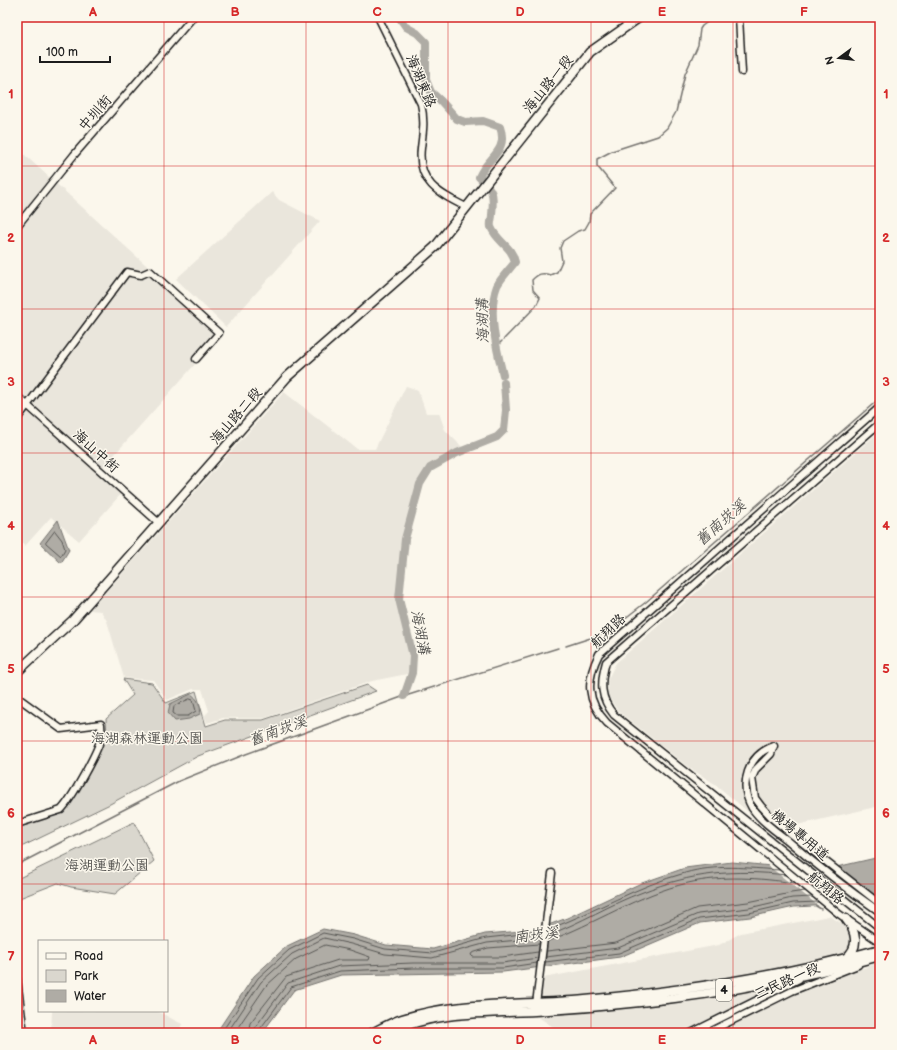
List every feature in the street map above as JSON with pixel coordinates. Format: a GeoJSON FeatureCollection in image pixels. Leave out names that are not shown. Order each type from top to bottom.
{"type":"FeatureCollection","features":[{"type":"Feature","properties":{"kind":"main road","name":"海山路一段"},"geometry":{"type":"LineString","coordinates":[[485,183],[590,52],[634,18]]}},
{"type":"Feature","properties":{"kind":"main road","name":"海山路二段"},"geometry":{"type":"LineString","coordinates":[[17,672],[73,620],[287,377],[435,247],[485,183]]}},
{"type":"Feature","properties":{"kind":"main road"},"geometry":{"type":"LineString","coordinates":[[843,916],[852,926],[856,941],[850,954],[845,959]]}},
{"type":"Feature","properties":{"kind":"main road","name":"4"},"geometry":{"type":"LineString","coordinates":[[372,1033],[404,1018],[452,1008],[536,1004],[690,988],[845,959],[880,949]]}},
{"type":"Feature","properties":{"kind":"main road","name":"4"},"geometry":{"type":"LineString","coordinates":[[387,1033],[423,1020],[453,1014],[537,1010],[641,1002],[696,995],[815,973],[880,956]]}},
{"type":"Feature","properties":{"kind":"street","name":"中圳街"},"geometry":{"type":"LineString","coordinates":[[17,226],[74,156],[193,17]]}},
{"type":"Feature","properties":{"kind":"street","name":"海湖東路"},"geometry":{"type":"LineString","coordinates":[[378,17],[421,104],[424,116],[420,163],[422,171],[434,188],[466,207]]}},
{"type":"Feature","properties":{"kind":"street"},"geometry":{"type":"LineString","coordinates":[[739,17],[742,72]]}},
{"type":"Feature","properties":{"kind":"street"},"geometry":{"type":"LineString","coordinates":[[17,419],[127,272],[141,275],[150,271],[219,333],[196,359]]}},
{"type":"Feature","properties":{"kind":"street","name":"海山中街"},"geometry":{"type":"LineString","coordinates":[[17,396],[159,523]]}},
{"type":"Feature","properties":{"kind":"street","name":"航翔路"},"geometry":{"type":"LineString","coordinates":[[880,407],[599,654],[590,675],[591,697],[595,707],[607,723],[742,835],[843,916],[880,942]]}},
{"type":"Feature","properties":{"kind":"street","name":"航翔路"},"geometry":{"type":"LineString","coordinates":[[880,423],[606,662],[601,684],[607,705],[614,715],[758,832],[880,928]]}},
{"type":"Feature","properties":{"kind":"street"},"geometry":{"type":"LineString","coordinates":[[17,697],[61,729],[102,724],[101,738],[75,792],[61,810],[17,824]]}},
{"type":"Feature","properties":{"kind":"street","name":"機場專用道"},"geometry":{"type":"LineString","coordinates":[[880,904],[774,820],[760,806],[755,798],[752,778],[756,769],[764,759],[771,754],[774,746],[766,748],[751,763],[745,781],[746,791],[752,808],[772,828],[817,865],[880,912]]}},
{"type":"Feature","properties":{"kind":"street"},"geometry":{"type":"LineString","coordinates":[[536,1004],[552,873]]}},
{"type":"Feature","properties":{"kind":"street","name":"三民路一段"},"geometry":{"type":"LineString","coordinates":[[706,1033],[792,991],[880,956]]}},
{"type":"Feature","properties":{"kind":"street","name":"三民路一段"},"geometry":{"type":"LineString","coordinates":[[691,1033],[753,1000],[815,973]]}},
{"type":"Feature","properties":{"kind":"street"},"geometry":{"type":"LineString","coordinates":[[17,979],[24,1033]]}},
{"type":"Feature","properties":{"kind":"shaded area"},"geometry":{"type":"Polygon","coordinates":[[[17,148],[222,334],[98,473],[121,494],[79,541],[51,517],[25,546],[17,539],[17,148]]]}},
{"type":"Feature","properties":{"kind":"shaded area"},"geometry":{"type":"Polygon","coordinates":[[[272,192],[279,200],[320,221],[226,327],[176,279],[272,192]]]}},
{"type":"Feature","properties":{"kind":"shaded area"},"geometry":{"type":"Polygon","coordinates":[[[406,386],[418,390],[426,413],[439,413],[445,430],[465,450],[430,468],[420,484],[405,539],[399,599],[413,656],[412,673],[372,681],[265,718],[223,718],[207,723],[204,716],[209,711],[202,689],[193,689],[167,700],[153,680],[124,678],[107,621],[101,611],[90,610],[284,392],[357,449],[375,449],[406,386]]]}},
{"type":"Feature","properties":{"kind":"shaded area"},"geometry":{"type":"Polygon","coordinates":[[[880,431],[880,806],[771,831],[715,784],[688,767],[618,711],[608,696],[607,681],[616,663],[880,431]]]}},
{"type":"Feature","properties":{"kind":"shaded area"},"geometry":{"type":"Polygon","coordinates":[[[829,916],[843,924],[851,936],[851,944],[845,955],[838,957],[844,975],[880,962],[880,1033],[562,1033],[531,1012],[539,999],[543,978],[719,945],[741,933],[829,916]]]}},
{"type":"Feature","properties":{"kind":"shaded area"},"geometry":{"type":"Polygon","coordinates":[[[52,1012],[159,1012],[182,1024],[178,1033],[51,1033],[52,1012]]]}},
{"type":"Feature","properties":{"kind":"green space","name":"海湖森林運動公園"},"geometry":{"type":"Polygon","coordinates":[[[123,679],[152,683],[166,703],[196,691],[206,726],[225,720],[263,720],[367,685],[376,691],[198,756],[110,804],[17,849],[17,827],[62,811],[71,802],[107,735],[106,719],[133,695],[123,679]]]}},
{"type":"Feature","properties":{"kind":"green space","name":"海湖運動公園"},"geometry":{"type":"Polygon","coordinates":[[[134,822],[154,861],[115,894],[71,887],[58,883],[17,899],[17,879],[134,822]]]}},
{"type":"Feature","properties":{"kind":"water"},"geometry":{"type":"Polygon","coordinates":[[[58,520],[69,550],[61,563],[40,543],[58,520]]]}},
{"type":"Feature","properties":{"kind":"water"},"geometry":{"type":"Polygon","coordinates":[[[191,694],[198,702],[200,714],[189,719],[175,721],[168,713],[170,704],[191,694]]]}},
{"type":"Feature","properties":{"kind":"water","name":"南崁溪"},"geometry":{"type":"Polygon","coordinates":[[[880,857],[880,896],[831,905],[794,907],[750,917],[700,923],[620,957],[503,972],[341,975],[294,990],[262,1033],[216,1033],[254,976],[287,946],[323,929],[354,935],[386,945],[433,949],[485,934],[535,930],[567,918],[639,884],[685,868],[732,862],[819,871],[880,857]]]}},
{"type":"Feature","properties":{"kind":"pier"},"geometry":{"type":"Polygon","coordinates":[[[765,863],[815,868],[857,902],[821,908],[765,863]]]}},
{"type":"Feature","properties":{"kind":"waterway","name":"海湖溝"},"geometry":{"type":"LineString","coordinates":[[399,17],[406,27],[417,33],[426,42],[426,80],[431,92],[457,119],[465,122],[483,121],[500,127],[502,143],[479,177],[488,186],[493,197],[491,227],[497,237],[511,252],[515,262],[497,286],[494,296],[494,331],[503,375]]}},
{"type":"Feature","properties":{"kind":"waterway"},"geometry":{"type":"LineString","coordinates":[[504,339],[536,306],[540,298],[533,290],[532,280],[540,274],[550,275],[557,272],[562,261],[560,248],[563,241],[578,231],[585,229],[589,222],[590,214],[615,188],[597,166],[597,159],[612,151],[658,136],[667,128],[676,112],[685,74],[698,45],[700,29],[714,17]]}},
{"type":"Feature","properties":{"kind":"waterway","name":"海湖溝"},"geometry":{"type":"LineString","coordinates":[[496,347],[502,341]]}},
{"type":"Feature","properties":{"kind":"waterway","name":"海湖溝"},"geometry":{"type":"LineString","coordinates":[[404,696],[412,673],[413,656],[399,599],[405,539],[420,484],[430,468],[457,453],[497,437],[504,430],[506,410],[504,383]]}},
{"type":"Feature","properties":{"kind":"waterway","name":"舊南崁溪"},"geometry":{"type":"LineString","coordinates":[[566,646],[606,633],[646,602],[880,398]]}},
{"type":"Feature","properties":{"kind":"waterway","name":"舊南崁溪"},"geometry":{"type":"LineString","coordinates":[[17,865],[179,781],[246,754],[399,698],[558,648]]}},
{"type":"Feature","properties":{"kind":"waterway"},"geometry":{"type":"LineString","coordinates":[[816,906],[821,909]]}}]}
